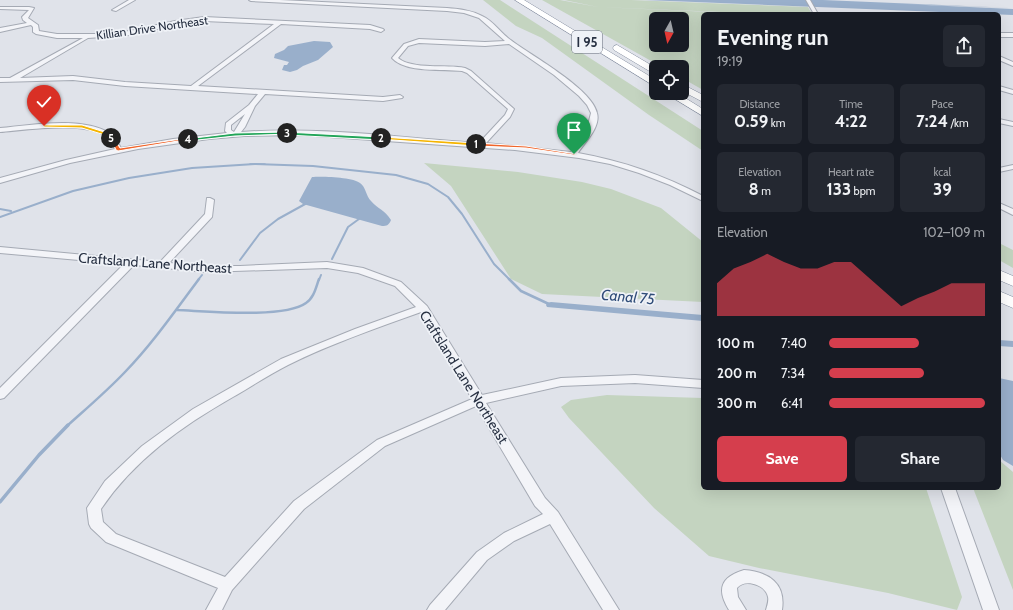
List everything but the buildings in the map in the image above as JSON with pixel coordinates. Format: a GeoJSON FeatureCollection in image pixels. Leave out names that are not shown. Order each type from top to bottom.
{"type":"FeatureCollection","features":[{"type":"Feature","properties":{"kind":"highway","name":"I 95"},"geometry":{"type":"LineString","coordinates":[[519,0],[649,80]]}},
{"type":"Feature","properties":{"kind":"highway"},"geometry":{"type":"LineString","coordinates":[[535,0],[548,8]]}},
{"type":"Feature","properties":{"kind":"highway","name":"I 95"},"geometry":{"type":"LineString","coordinates":[[609,44],[649,68]]}},
{"type":"Feature","properties":{"kind":"highway"},"geometry":{"type":"LineString","coordinates":[[689,91],[701,98]]}},
{"type":"Feature","properties":{"kind":"highway"},"geometry":{"type":"LineString","coordinates":[[682,100],[701,112]]}},
{"type":"Feature","properties":{"kind":"highway"},"geometry":{"type":"LineString","coordinates":[[1001,275],[1013,282]]}},
{"type":"Feature","properties":{"kind":"highway"},"geometry":{"type":"LineString","coordinates":[[1001,296],[1013,304]]}},
{"type":"Feature","properties":{"kind":"street"},"geometry":{"type":"LineString","coordinates":[[114,10],[133,0]]}},
{"type":"Feature","properties":{"kind":"street"},"geometry":{"type":"LineString","coordinates":[[251,0],[436,8],[462,11],[486,20],[510,42],[555,74],[589,102],[594,112],[594,119],[591,127],[574,154]]}},
{"type":"Feature","properties":{"kind":"street"},"geometry":{"type":"LineString","coordinates":[[808,0],[815,12]]}},
{"type":"Feature","properties":{"kind":"street"},"geometry":{"type":"LineString","coordinates":[[0,8],[32,9],[24,17],[32,23]]}},
{"type":"Feature","properties":{"kind":"street","name":"Killian Drive Northeast"},"geometry":{"type":"LineString","coordinates":[[32,23],[36,26],[36,32],[43,34],[88,37],[130,33],[191,20],[279,23],[370,28],[381,30]]}},
{"type":"Feature","properties":{"kind":"street"},"geometry":{"type":"LineString","coordinates":[[0,30],[32,23]]}},
{"type":"Feature","properties":{"kind":"street"},"geometry":{"type":"LineString","coordinates":[[193,87],[279,23]]}},
{"type":"Feature","properties":{"kind":"street"},"geometry":{"type":"LineString","coordinates":[[1001,34],[1013,35]]}},
{"type":"Feature","properties":{"kind":"street"},"geometry":{"type":"LineString","coordinates":[[9,80],[88,37]]}},
{"type":"Feature","properties":{"kind":"street"},"geometry":{"type":"LineString","coordinates":[[481,145],[508,116],[511,109],[469,72],[463,69],[412,65],[396,61],[395,58],[406,45],[419,41],[485,44],[510,42]]}},
{"type":"Feature","properties":{"kind":"street"},"geometry":{"type":"LineString","coordinates":[[1001,59],[1013,64]]}},
{"type":"Feature","properties":{"kind":"street"},"geometry":{"type":"LineString","coordinates":[[0,80],[73,78],[125,84],[383,99],[400,96]]}},
{"type":"Feature","properties":{"kind":"street"},"geometry":{"type":"LineString","coordinates":[[1001,89],[1013,92]]}},
{"type":"Feature","properties":{"kind":"street"},"geometry":{"type":"LineString","coordinates":[[235,135],[228,130],[228,124],[251,106],[263,92]]}},
{"type":"Feature","properties":{"kind":"street"},"geometry":{"type":"LineString","coordinates":[[235,135],[242,127],[251,106]]}},
{"type":"Feature","properties":{"kind":"street"},"geometry":{"type":"LineString","coordinates":[[1001,121],[1013,124]]}},
{"type":"Feature","properties":{"kind":"street"},"geometry":{"type":"LineString","coordinates":[[0,130],[44,126],[82,127],[110,135],[118,150]]}},
{"type":"Feature","properties":{"kind":"street"},"geometry":{"type":"LineString","coordinates":[[0,181],[118,150],[192,139],[235,135],[320,134],[526,147],[598,158],[637,169],[676,184],[701,198]]}},
{"type":"Feature","properties":{"kind":"street"},"geometry":{"type":"LineString","coordinates":[[1001,170],[1013,167]]}},
{"type":"Feature","properties":{"kind":"street"},"geometry":{"type":"LineString","coordinates":[[162,265],[209,215],[210,200]]}},
{"type":"Feature","properties":{"kind":"street"},"geometry":{"type":"LineString","coordinates":[[1001,206],[1013,212]]}},
{"type":"Feature","properties":{"kind":"street","name":"Craftsland Lane Northeast"},"geometry":{"type":"LineString","coordinates":[[0,250],[204,269],[327,265],[360,270],[398,284],[423,308],[540,502],[553,516],[611,610]]}},
{"type":"Feature","properties":{"kind":"street"},"geometry":{"type":"LineString","coordinates":[[0,395],[132,262]]}},
{"type":"Feature","properties":{"kind":"street"},"geometry":{"type":"LineString","coordinates":[[227,585],[111,538],[96,524],[94,508],[110,485],[146,449],[197,412],[285,362],[359,331],[423,308]]}},
{"type":"Feature","properties":{"kind":"street"},"geometry":{"type":"LineString","coordinates":[[214,610],[227,585],[300,505],[382,443],[479,400],[561,382],[635,378],[701,384]]}},
{"type":"Feature","properties":{"kind":"street"},"geometry":{"type":"LineString","coordinates":[[949,490],[990,610]]}},
{"type":"Feature","properties":{"kind":"street"},"geometry":{"type":"LineString","coordinates":[[435,610],[482,556],[509,537],[553,516]]}},
{"type":"Feature","properties":{"kind":"street"},"geometry":{"type":"LineString","coordinates":[[738,610],[730,598],[730,586],[734,580],[746,576],[760,580],[772,590],[776,603],[774,610]]}},
{"type":"Feature","properties":{"kind":"green space"},"geometry":{"type":"Polygon","coordinates":[[[483,0],[500,0],[649,96],[649,100],[655,100],[701,130],[701,150],[649,115],[542,38],[516,26],[483,0]]]}},
{"type":"Feature","properties":{"kind":"green space"},"geometry":{"type":"Polygon","coordinates":[[[542,0],[560,0],[598,7],[712,12],[701,12],[701,89],[689,82],[689,60],[649,60],[542,0]]]}},
{"type":"Feature","properties":{"kind":"green space"},"geometry":{"type":"Polygon","coordinates":[[[564,0],[631,0],[808,7],[811,12],[722,12],[598,7],[564,0]]]}},
{"type":"Feature","properties":{"kind":"green space"},"geometry":{"type":"Polygon","coordinates":[[[424,163],[518,172],[582,182],[611,189],[661,208],[701,240],[701,302],[542,294],[511,279],[451,186],[424,163]]]}},
{"type":"Feature","properties":{"kind":"green space"},"geometry":{"type":"Polygon","coordinates":[[[1001,244],[1013,250],[1013,268],[1001,261],[1001,244]]]}},
{"type":"Feature","properties":{"kind":"green space"},"geometry":{"type":"Polygon","coordinates":[[[607,395],[701,398],[701,490],[927,490],[962,597],[957,610],[888,593],[759,568],[709,556],[654,508],[569,418],[561,407],[571,400],[607,395]]]}},
{"type":"Feature","properties":{"kind":"green space"},"geometry":{"type":"Polygon","coordinates":[[[1001,462],[1013,472],[1013,590],[974,490],[1001,490],[1001,462]]]}},
{"type":"Feature","properties":{"kind":"water"},"geometry":{"type":"Polygon","coordinates":[[[645,0],[823,0],[1013,8],[904,4],[1013,9],[1013,15],[1001,15],[1001,12],[939,12],[645,0]]]}},
{"type":"Feature","properties":{"kind":"water"},"geometry":{"type":"Polygon","coordinates":[[[314,41],[330,42],[333,47],[318,60],[297,70],[290,72],[282,70],[284,65],[287,65],[289,62],[274,58],[275,54],[284,50],[288,46],[314,41]]]}},
{"type":"Feature","properties":{"kind":"water"},"geometry":{"type":"Polygon","coordinates":[[[312,177],[344,178],[360,183],[364,187],[369,199],[386,214],[391,220],[390,222],[388,225],[382,226],[303,204],[299,201],[312,177]]]}},
{"type":"Feature","properties":{"kind":"water"},"geometry":{"type":"Polygon","coordinates":[[[1001,378],[1013,381],[1013,466],[1003,460],[1001,456],[1001,378]]]}},
{"type":"Feature","properties":{"kind":"waterway"},"geometry":{"type":"LineString","coordinates":[[250,164],[255,164]]}},
{"type":"Feature","properties":{"kind":"waterway"},"geometry":{"type":"LineString","coordinates":[[0,217],[73,191],[129,178],[192,168],[255,164]]}},
{"type":"Feature","properties":{"kind":"waterway"},"geometry":{"type":"LineString","coordinates":[[255,164],[265,164]]}},
{"type":"Feature","properties":{"kind":"waterway"},"geometry":{"type":"LineString","coordinates":[[255,164],[313,166],[396,175],[428,184],[448,197],[462,214],[494,264],[521,291],[551,305]]}},
{"type":"Feature","properties":{"kind":"waterway"},"geometry":{"type":"LineString","coordinates":[[240,260],[260,233],[278,219],[307,203]]}},
{"type":"Feature","properties":{"kind":"waterway"},"geometry":{"type":"LineString","coordinates":[[0,209],[11,211]]}},
{"type":"Feature","properties":{"kind":"waterway"},"geometry":{"type":"LineString","coordinates":[[332,259],[348,227],[359,219]]}},
{"type":"Feature","properties":{"kind":"waterway"},"geometry":{"type":"LineString","coordinates":[[198,280],[202,275]]}},
{"type":"Feature","properties":{"kind":"waterway"},"geometry":{"type":"LineString","coordinates":[[319,280],[321,275]]}},
{"type":"Feature","properties":{"kind":"waterway"},"geometry":{"type":"LineString","coordinates":[[67,426],[111,386],[145,350],[199,279]]}},
{"type":"Feature","properties":{"kind":"waterway"},"geometry":{"type":"LineString","coordinates":[[177,310],[263,313],[295,308],[309,301],[319,279]]}},
{"type":"Feature","properties":{"kind":"waterway","name":"Canal 75"},"geometry":{"type":"LineString","coordinates":[[551,305],[701,318]]}},
{"type":"Feature","properties":{"kind":"waterway","name":"Canal 75"},"geometry":{"type":"LineString","coordinates":[[1001,343],[1013,344]]}},
{"type":"Feature","properties":{"kind":"waterway"},"geometry":{"type":"LineString","coordinates":[[0,502],[39,455],[67,426]]}},
{"type":"Feature","properties":{"kind":"route"},"geometry":{"type":"LineString","coordinates":[[44,126],[91,128],[110,135],[118,150],[164,142],[200,138],[279,133],[320,134],[526,147],[574,154]]}}]}
